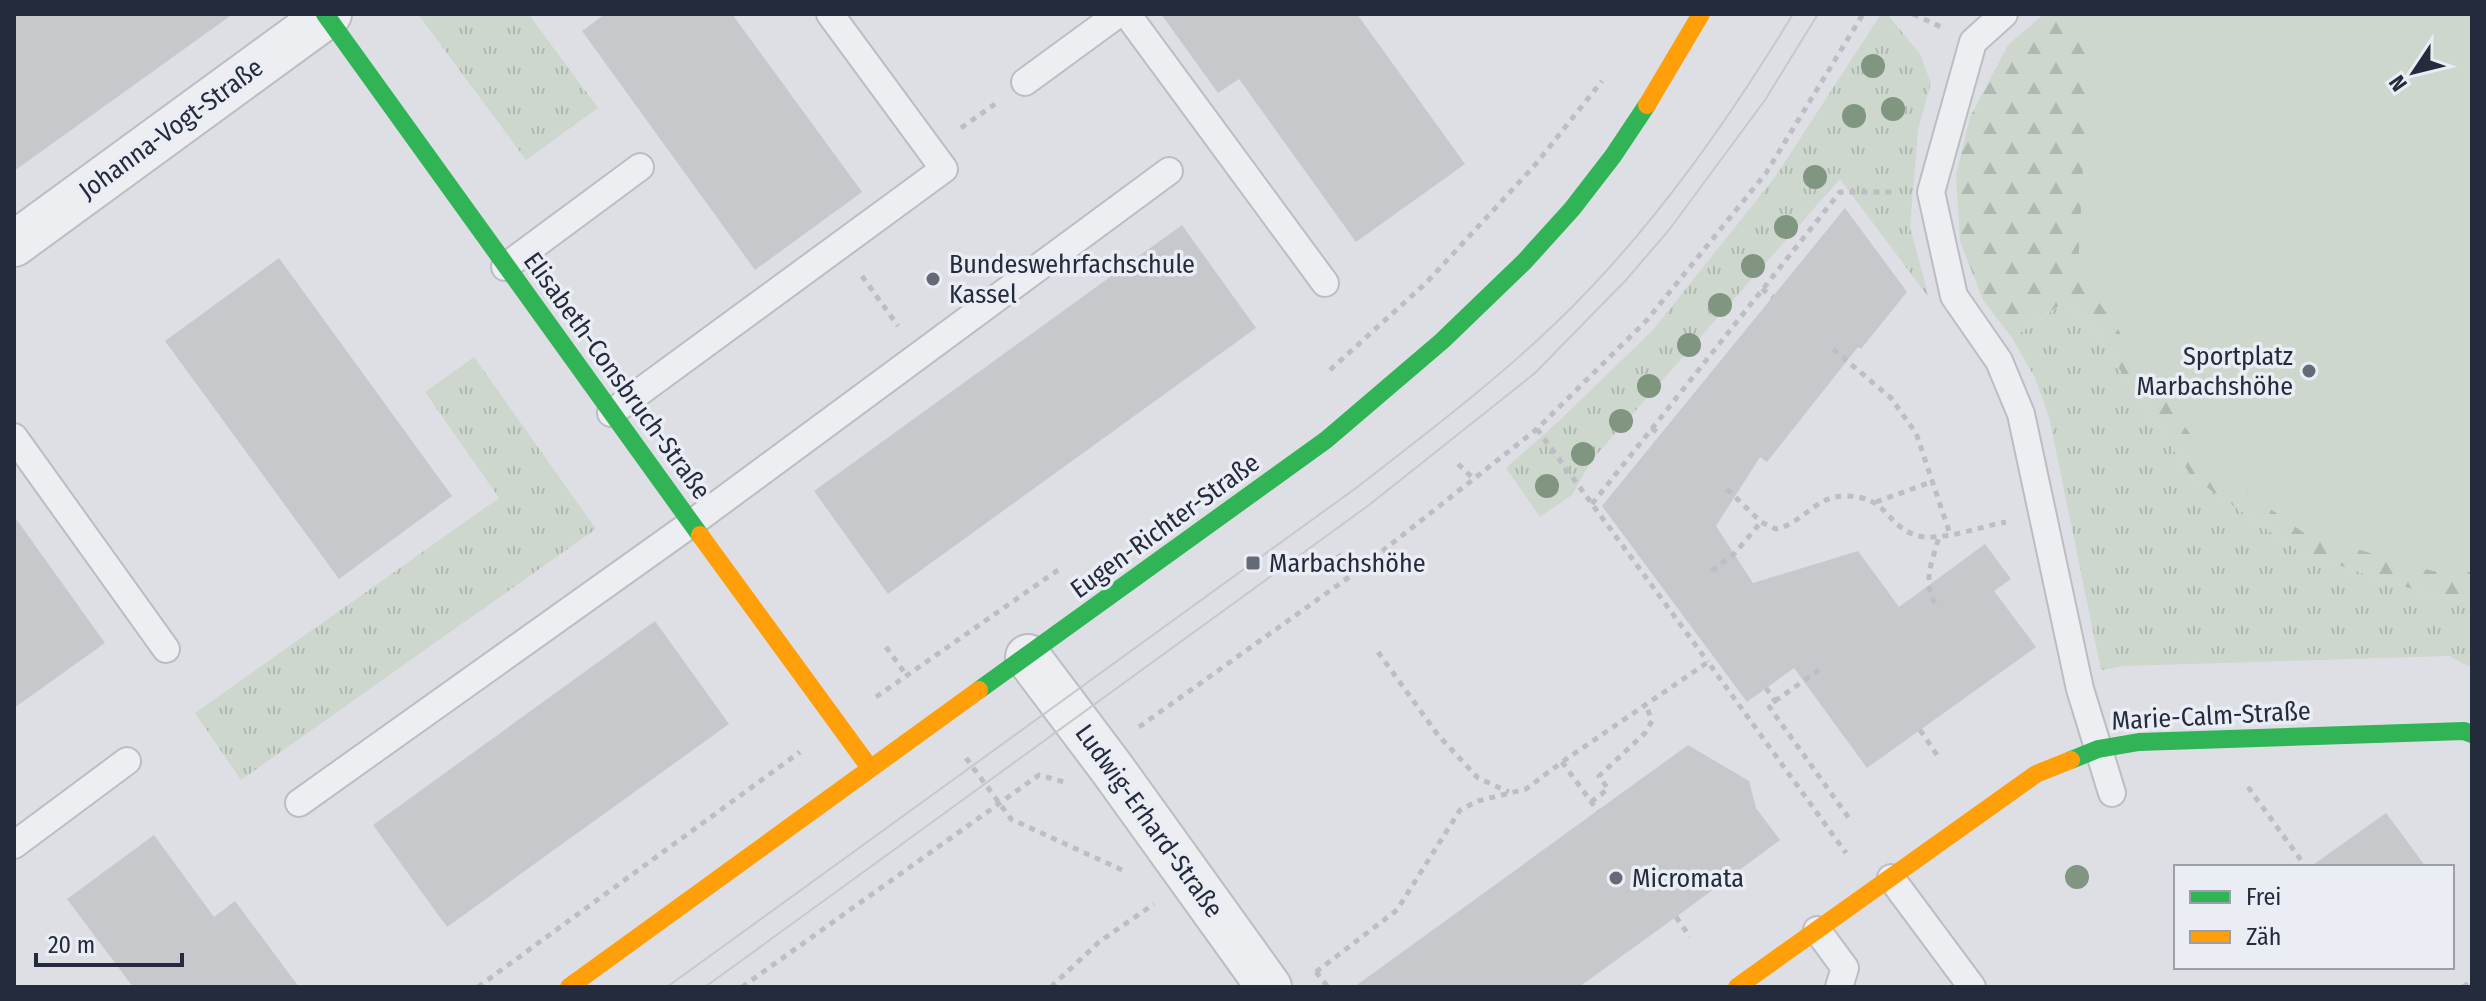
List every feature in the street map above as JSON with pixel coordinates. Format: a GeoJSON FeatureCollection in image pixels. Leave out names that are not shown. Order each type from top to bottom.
{"type":"FeatureCollection","features":[{"type":"Feature","properties":{"kind":"street","name":"Eugen-Richter-Straße"},"geometry":{"type":"LineString","coordinates":[[569,987],[1326,440],[1465,318],[1550,234],[1625,140],[1701,14]]}},
{"type":"Feature","properties":{"kind":"street","name":"Johanna-Vogt-Straße"},"geometry":{"type":"LineString","coordinates":[[14,244],[327,15]]}},
{"type":"Feature","properties":{"kind":"street","name":"Elisabeth-Consbruch-Straße"},"geometry":{"type":"LineString","coordinates":[[327,15],[505,267],[870,768]]}},
{"type":"Feature","properties":{"kind":"street","name":"Ludwig-Erhard-Straße"},"geometry":{"type":"LineString","coordinates":[[1028,657],[1269,987]]}},
{"type":"Feature","properties":{"kind":"street","name":"Marie-Calm-Straße"},"geometry":{"type":"LineString","coordinates":[[1737,987],[2036,774],[2098,749],[2139,742],[2464,731],[2472,734]]}},
{"type":"Feature","properties":{"kind":"lane"},"geometry":{"type":"LineString","coordinates":[[611,413],[944,169],[830,14]]}},
{"type":"Feature","properties":{"kind":"lane"},"geometry":{"type":"LineString","coordinates":[[1025,82],[1118,14]]}},
{"type":"Feature","properties":{"kind":"lane"},"geometry":{"type":"LineString","coordinates":[[1127,14],[1325,283]]}},
{"type":"Feature","properties":{"kind":"lane"},"geometry":{"type":"LineString","coordinates":[[2004,14],[1973,42],[1931,192],[1954,296],[1999,361],[2021,414],[2080,689],[2112,793]]}},
{"type":"Feature","properties":{"kind":"lane"},"geometry":{"type":"LineString","coordinates":[[505,267],[640,167]]}},
{"type":"Feature","properties":{"kind":"lane"},"geometry":{"type":"LineString","coordinates":[[299,803],[692,523],[1169,171]]}},
{"type":"Feature","properties":{"kind":"lane"},"geometry":{"type":"LineString","coordinates":[[14,437],[166,649]]}},
{"type":"Feature","properties":{"kind":"lane"},"geometry":{"type":"LineString","coordinates":[[14,845],[127,761]]}},
{"type":"Feature","properties":{"kind":"lane"},"geometry":{"type":"LineString","coordinates":[[1891,878],[1972,987]]}},
{"type":"Feature","properties":{"kind":"lane"},"geometry":{"type":"LineString","coordinates":[[1817,930],[1845,968],[1839,987]]}},
{"type":"Feature","properties":{"kind":"path"},"geometry":{"type":"LineString","coordinates":[[742,987],[1039,775],[1062,783],[1352,575],[1537,429],[1647,320],[1766,173],[1863,14]]}},
{"type":"Feature","properties":{"kind":"path"},"geometry":{"type":"LineString","coordinates":[[1320,379],[1426,283],[1535,165],[1609,72]]}},
{"type":"Feature","properties":{"kind":"path"},"geometry":{"type":"LineString","coordinates":[[930,151],[1025,82]]}},
{"type":"Feature","properties":{"kind":"path"},"geometry":{"type":"LineString","coordinates":[[1592,504],[1840,192],[1931,192]]}},
{"type":"Feature","properties":{"kind":"path"},"geometry":{"type":"LineString","coordinates":[[1762,289],[1773,297]]}},
{"type":"Feature","properties":{"kind":"path"},"geometry":{"type":"LineString","coordinates":[[875,294],[883,305]]}},
{"type":"Feature","properties":{"kind":"path"},"geometry":{"type":"LineString","coordinates":[[1833,349],[1891,398],[1916,433],[1950,534]]}},
{"type":"Feature","properties":{"kind":"path"},"geometry":{"type":"LineString","coordinates":[[1652,428],[1660,435]]}},
{"type":"Feature","properties":{"kind":"path"},"geometry":{"type":"LineString","coordinates":[[1537,429],[1833,835]]}},
{"type":"Feature","properties":{"kind":"path"},"geometry":{"type":"LineString","coordinates":[[1458,464],[1475,480]]}},
{"type":"Feature","properties":{"kind":"path"},"geometry":{"type":"LineString","coordinates":[[1727,489],[1761,522],[1776,529],[1788,527],[1822,500],[1846,496],[1876,502],[1934,481]]}},
{"type":"Feature","properties":{"kind":"path"},"geometry":{"type":"LineString","coordinates":[[1876,502],[1897,523],[1915,535],[1939,537],[2005,522],[2046,529]]}},
{"type":"Feature","properties":{"kind":"path"},"geometry":{"type":"LineString","coordinates":[[1712,571],[1735,553],[1761,522]]}},
{"type":"Feature","properties":{"kind":"path"},"geometry":{"type":"LineString","coordinates":[[1935,603],[1929,593],[1928,577],[1939,537]]}},
{"type":"Feature","properties":{"kind":"path"},"geometry":{"type":"LineString","coordinates":[[1338,554],[1352,575]]}},
{"type":"Feature","properties":{"kind":"path"},"geometry":{"type":"LineString","coordinates":[[478,987],[906,675],[1063,567]]}},
{"type":"Feature","properties":{"kind":"path"},"geometry":{"type":"LineString","coordinates":[[886,647],[1011,819],[1121,868],[1128,877]]}},
{"type":"Feature","properties":{"kind":"path"},"geometry":{"type":"LineString","coordinates":[[1378,652],[1438,735],[1478,778],[1511,793]]}},
{"type":"Feature","properties":{"kind":"path"},"geometry":{"type":"LineString","coordinates":[[1316,972],[1397,910],[1460,810],[1478,801],[1526,789],[1708,662]]}},
{"type":"Feature","properties":{"kind":"path"},"geometry":{"type":"LineString","coordinates":[[1819,670],[1768,705],[1851,821]]}},
{"type":"Feature","properties":{"kind":"path"},"geometry":{"type":"LineString","coordinates":[[1766,688],[1775,701]]}},
{"type":"Feature","properties":{"kind":"path"},"geometry":{"type":"LineString","coordinates":[[1591,802],[1608,789],[1599,776],[1645,733],[1652,721],[1646,705]]}},
{"type":"Feature","properties":{"kind":"path"},"geometry":{"type":"LineString","coordinates":[[1920,730],[1937,755]]}},
{"type":"Feature","properties":{"kind":"path"},"geometry":{"type":"LineString","coordinates":[[1562,762],[1598,811]]}},
{"type":"Feature","properties":{"kind":"path"},"geometry":{"type":"LineString","coordinates":[[2247,785],[2305,865]]}},
{"type":"Feature","properties":{"kind":"path"},"geometry":{"type":"LineString","coordinates":[[1051,987],[1099,942],[1190,877]]}},
{"type":"Feature","properties":{"kind":"path"},"geometry":{"type":"LineString","coordinates":[[1142,897],[1158,918]]}},
{"type":"Feature","properties":{"kind":"path"},"geometry":{"type":"LineString","coordinates":[[1676,917],[1690,937]]}},
{"type":"Feature","properties":{"kind":"path"},"geometry":{"type":"LineString","coordinates":[[2463,987],[2472,981]]}},
{"type":"Feature","properties":{"kind":"green space"},"geometry":{"type":"Polygon","coordinates":[[[418,14],[532,14],[530,16],[598,108],[526,160],[418,14]]]}},
{"type":"Feature","properties":{"kind":"green space"},"geometry":{"type":"Polygon","coordinates":[[[1881,14],[1887,14],[1920,54],[1931,83],[1918,130],[1910,227],[1929,298],[1840,179],[1591,461],[1572,495],[1540,517],[1506,468],[1653,330],[1775,177],[1881,14]]]}},
{"type":"Feature","properties":{"kind":"green space","name":"Sportplatz Marbachshöhe"},"geometry":{"type":"Polygon","coordinates":[[[2044,14],[2185,14],[2472,457],[2472,601],[2443,599],[2301,553],[2192,477],[2083,315],[2060,305],[2012,338],[1983,300],[1960,241],[1956,175],[1970,117],[2008,45],[2044,14]]]}},
{"type":"Feature","properties":{"kind":"green space","name":"Sportplatz Marbachshöhe"},"geometry":{"type":"Polygon","coordinates":[[[2097,14],[2472,14],[2472,572],[2433,571],[2307,535],[2215,470],[2078,272],[2090,20],[2097,14]]]}},
{"type":"Feature","properties":{"kind":"green space"},"geometry":{"type":"Polygon","coordinates":[[[2061,305],[2083,315],[2192,477],[2301,553],[2443,599],[2472,601],[2472,668],[2449,656],[2123,666],[2101,670],[2049,417],[2035,378],[2012,338],[2061,305]]]}},
{"type":"Feature","properties":{"kind":"green space"},"geometry":{"type":"Polygon","coordinates":[[[474,357],[596,529],[241,780],[195,713],[499,498],[425,392],[474,357]]]}},
{"type":"Feature","properties":{"kind":"building"},"geometry":{"type":"Polygon","coordinates":[[[14,14],[233,14],[14,171],[14,14]]]}},
{"type":"Feature","properties":{"kind":"building"},"geometry":{"type":"Polygon","coordinates":[[[605,14],[732,14],[862,192],[755,270],[582,31],[605,14]]]}},
{"type":"Feature","properties":{"kind":"building"},"geometry":{"type":"Polygon","coordinates":[[[1161,14],[1357,14],[1465,164],[1356,242],[1239,79],[1218,93],[1161,14]]]}},
{"type":"Feature","properties":{"kind":"building"},"geometry":{"type":"Polygon","coordinates":[[[1845,208],[1907,292],[1861,349],[1858,347],[1767,462],[1760,457],[1716,526],[1753,583],[1858,551],[1899,607],[1985,544],[2011,579],[1994,591],[2036,647],[1867,768],[1794,668],[1747,702],[1602,506],[1845,208]]]}},
{"type":"Feature","properties":{"kind":"building"},"geometry":{"type":"Polygon","coordinates":[[[1182,225],[1256,328],[888,594],[814,491],[1182,225]]]}},
{"type":"Feature","properties":{"kind":"building"},"geometry":{"type":"Polygon","coordinates":[[[279,258],[452,496],[339,579],[165,341],[279,258]]]}},
{"type":"Feature","properties":{"kind":"building"},"geometry":{"type":"Polygon","coordinates":[[[14,516],[105,643],[14,708],[14,516]]]}},
{"type":"Feature","properties":{"kind":"building"},"geometry":{"type":"Polygon","coordinates":[[[655,621],[729,724],[447,927],[373,825],[655,621]]]}},
{"type":"Feature","properties":{"kind":"building","name":"Micromata"},"geometry":{"type":"Polygon","coordinates":[[[1688,745],[1749,781],[1756,808],[1780,840],[1579,987],[1354,987],[1688,745]]]}},
{"type":"Feature","properties":{"kind":"building"},"geometry":{"type":"Polygon","coordinates":[[[2386,813],[2425,865],[2313,865],[2386,813]]]}},
{"type":"Feature","properties":{"kind":"building"},"geometry":{"type":"Polygon","coordinates":[[[154,835],[214,917],[235,901],[299,987],[133,987],[67,899],[154,835]]]}},
{"type":"Feature","properties":{"kind":"tram line"},"geometry":{"type":"LineString","coordinates":[[667,987],[1356,488],[1464,404],[1566,313],[1630,244],[1716,132],[1793,14]]}},
{"type":"Feature","properties":{"kind":"tram line"},"geometry":{"type":"LineString","coordinates":[[705,987],[1369,505],[1535,373],[1626,280],[1669,230],[1765,100],[1818,14]]}},
{"type":"Feature","properties":{"kind":"traffic: fast"},"geometry":{"type":"LineString","coordinates":[[325,14],[700,535]]}},
{"type":"Feature","properties":{"kind":"traffic: fast"},"geometry":{"type":"LineString","coordinates":[[979,690],[1326,440],[1442,341],[1524,262],[1572,209],[1647,105]]}},
{"type":"Feature","properties":{"kind":"traffic: fast"},"geometry":{"type":"LineString","coordinates":[[2071,760],[2098,749],[2139,742],[2464,731],[2472,734]]}},
{"type":"Feature","properties":{"kind":"traffic: slow"},"geometry":{"type":"LineString","coordinates":[[1647,105],[1701,14]]}},
{"type":"Feature","properties":{"kind":"traffic: slow"},"geometry":{"type":"LineString","coordinates":[[700,535],[870,768]]}},
{"type":"Feature","properties":{"kind":"traffic: slow"},"geometry":{"type":"LineString","coordinates":[[569,987],[979,690]]}},
{"type":"Feature","properties":{"kind":"traffic: slow"},"geometry":{"type":"LineString","coordinates":[[1737,987],[2036,774],[2071,760]]}},
{"type":"Feature","properties":{"kind":"place","name":"Bundeswehrfachschule Kassel"},"geometry":{"type":"Point","coordinates":[933,279]}},
{"type":"Feature","properties":{"kind":"place","name":"Sportplatz Marbachshöhe"},"geometry":{"type":"Point","coordinates":[2309,371]}},
{"type":"Feature","properties":{"kind":"place","name":"Marbachshöhe"},"geometry":{"type":"Point","coordinates":[1253,563]}},
{"type":"Feature","properties":{"kind":"place","name":"Micromata"},"geometry":{"type":"Point","coordinates":[1616,878]}}]}
